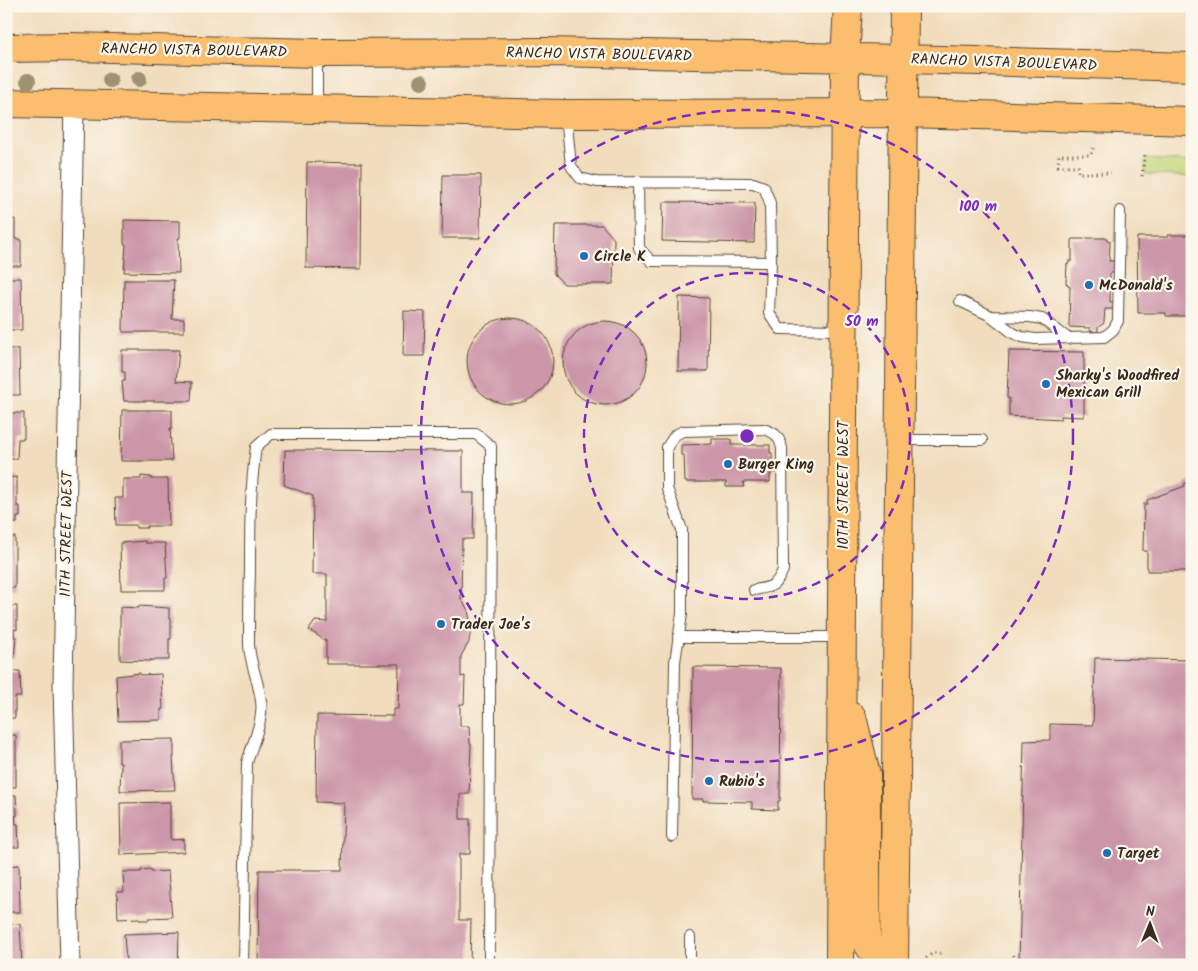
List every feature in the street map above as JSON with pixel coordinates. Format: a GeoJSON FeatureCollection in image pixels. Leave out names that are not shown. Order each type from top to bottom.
{"type":"FeatureCollection","features":[{"type":"Feature","properties":{"kind":"main road","name":"10TH STREET WEST"},"geometry":{"type":"LineString","coordinates":[[840,965],[845,113],[848,6]]}},
{"type":"Feature","properties":{"kind":"main road"},"geometry":{"type":"LineString","coordinates":[[894,965],[904,6]]}},
{"type":"Feature","properties":{"kind":"main road","name":"RANCHO VISTA BOULEVARD"},"geometry":{"type":"LineString","coordinates":[[6,48],[72,47],[317,53],[546,52],[1192,67]]}},
{"type":"Feature","properties":{"kind":"main road"},"geometry":{"type":"LineString","coordinates":[[6,103],[566,114],[903,113],[1192,121]]}},
{"type":"Feature","properties":{"kind":"main road"},"geometry":{"type":"LineString","coordinates":[[842,677],[866,774],[866,941],[882,965]]}},
{"type":"Feature","properties":{"kind":"street","name":"11TH STREET WEST"},"geometry":{"type":"LineString","coordinates":[[70,965],[63,685],[74,104]]}},
{"type":"Feature","properties":{"kind":"lane"},"geometry":{"type":"LineString","coordinates":[[317,53],[317,109]]}},
{"type":"Feature","properties":{"kind":"lane"},"geometry":{"type":"LineString","coordinates":[[566,114],[571,166],[580,178],[597,182],[753,182],[764,187],[770,203],[771,262],[769,313],[780,329],[844,330]]}},
{"type":"Feature","properties":{"kind":"lane"},"geometry":{"type":"LineString","coordinates":[[638,181],[639,248],[650,261],[771,262]]}},
{"type":"Feature","properties":{"kind":"lane"},"geometry":{"type":"LineString","coordinates":[[960,301],[991,316],[1013,333],[1022,337],[1035,339],[1104,338],[1113,330],[1118,322],[1120,211]]}},
{"type":"Feature","properties":{"kind":"lane"},"geometry":{"type":"LineString","coordinates":[[991,316],[1042,319],[1069,339]]}},
{"type":"Feature","properties":{"kind":"lane"},"geometry":{"type":"LineString","coordinates":[[672,837],[675,662],[682,614],[682,530],[667,488],[667,447],[675,435],[682,430],[763,429],[773,432],[779,438],[782,448],[783,570],[779,580],[773,586],[754,590]]}},
{"type":"Feature","properties":{"kind":"lane"},"geometry":{"type":"LineString","coordinates":[[243,965],[247,763],[259,727],[262,702],[249,647],[250,516],[252,472],[256,447],[271,434],[476,434],[491,446],[489,965]]}},
{"type":"Feature","properties":{"kind":"lane"},"geometry":{"type":"LineString","coordinates":[[899,440],[982,440]]}},
{"type":"Feature","properties":{"kind":"lane"},"geometry":{"type":"LineString","coordinates":[[678,637],[843,637]]}},
{"type":"Feature","properties":{"kind":"lane"},"geometry":{"type":"LineString","coordinates":[[690,937],[690,965]]}},
{"type":"Feature","properties":{"kind":"path"},"geometry":{"type":"LineString","coordinates":[[1093,148],[1091,155],[1059,155],[1058,166],[1078,166],[1078,173],[1111,173]]}},
{"type":"Feature","properties":{"kind":"path"},"geometry":{"type":"LineString","coordinates":[[1142,176],[1145,154]]}},
{"type":"Feature","properties":{"kind":"path"},"geometry":{"type":"LineString","coordinates":[[922,961],[933,952],[944,953]]}},
{"type":"Feature","properties":{"kind":"path"},"geometry":{"type":"LineString","coordinates":[[1013,955],[1015,965]]}},
{"type":"Feature","properties":{"kind":"green space"},"geometry":{"type":"Polygon","coordinates":[[[1145,159],[1192,162],[1192,177],[1145,174],[1145,159]]]}},
{"type":"Feature","properties":{"kind":"building"},"geometry":{"type":"Polygon","coordinates":[[[307,162],[362,163],[361,269],[306,268],[307,162]]]}},
{"type":"Feature","properties":{"kind":"building"},"geometry":{"type":"Polygon","coordinates":[[[443,175],[481,175],[480,238],[442,238],[443,175]]]}},
{"type":"Feature","properties":{"kind":"building"},"geometry":{"type":"Polygon","coordinates":[[[663,202],[755,203],[754,243],[662,241],[663,202]]]}},
{"type":"Feature","properties":{"kind":"building"},"geometry":{"type":"Polygon","coordinates":[[[6,219],[15,219],[15,239],[21,239],[21,266],[6,266],[6,219]]]}},
{"type":"Feature","properties":{"kind":"building"},"geometry":{"type":"Polygon","coordinates":[[[124,220],[180,221],[180,238],[178,238],[179,273],[124,272],[126,244],[124,244],[124,220]]]}},
{"type":"Feature","properties":{"kind":"building","name":"Circle K"},"geometry":{"type":"Polygon","coordinates":[[[555,225],[602,225],[614,239],[613,284],[564,284],[554,274],[555,225]]]}},
{"type":"Feature","properties":{"kind":"building"},"geometry":{"type":"Polygon","coordinates":[[[1168,235],[1192,235],[1192,316],[1166,316],[1166,313],[1138,313],[1137,237],[1168,237],[1168,235]]]}},
{"type":"Feature","properties":{"kind":"building","name":"McDonald's"},"geometry":{"type":"Polygon","coordinates":[[[1107,238],[1107,241],[1110,241],[1109,261],[1116,261],[1115,273],[1110,273],[1110,302],[1115,302],[1115,309],[1105,309],[1104,322],[1098,327],[1098,332],[1090,331],[1090,328],[1069,327],[1070,287],[1066,283],[1067,264],[1069,264],[1069,261],[1072,261],[1072,239],[1107,238]]]}},
{"type":"Feature","properties":{"kind":"building"},"geometry":{"type":"Polygon","coordinates":[[[6,278],[21,278],[22,330],[6,330],[6,278]]]}},
{"type":"Feature","properties":{"kind":"building"},"geometry":{"type":"Polygon","coordinates":[[[124,280],[174,280],[172,319],[184,319],[184,332],[123,332],[124,280]]]}},
{"type":"Feature","properties":{"kind":"building"},"geometry":{"type":"Polygon","coordinates":[[[679,297],[709,298],[708,371],[678,371],[679,297]]]}},
{"type":"Feature","properties":{"kind":"building"},"geometry":{"type":"Polygon","coordinates":[[[404,311],[425,312],[424,356],[403,356],[404,311]]]}},
{"type":"Feature","properties":{"kind":"building"},"geometry":{"type":"Polygon","coordinates":[[[510,318],[526,322],[540,331],[549,345],[553,361],[549,377],[540,391],[526,400],[510,404],[494,400],[480,391],[471,377],[467,361],[471,345],[480,331],[494,322],[510,318]]]}},
{"type":"Feature","properties":{"kind":"building"},"geometry":{"type":"Polygon","coordinates":[[[597,321],[613,321],[629,328],[640,339],[647,355],[644,379],[635,393],[629,398],[613,405],[597,405],[581,398],[570,387],[563,371],[563,355],[570,339],[581,328],[597,321]]]}},
{"type":"Feature","properties":{"kind":"building"},"geometry":{"type":"Polygon","coordinates":[[[6,349],[19,349],[20,395],[6,395],[6,349]]]}},
{"type":"Feature","properties":{"kind":"building"},"geometry":{"type":"Polygon","coordinates":[[[122,350],[179,350],[176,381],[192,382],[191,401],[124,401],[122,381],[125,381],[125,372],[122,372],[122,350]]]}},
{"type":"Feature","properties":{"kind":"building","name":"Sharky's Woodfired Mexican Grill"},"geometry":{"type":"Polygon","coordinates":[[[1009,351],[1084,352],[1084,417],[1061,416],[1061,419],[1009,416],[1009,398],[1007,398],[1009,351]]]}},
{"type":"Feature","properties":{"kind":"building"},"geometry":{"type":"Polygon","coordinates":[[[122,410],[172,410],[172,429],[170,428],[172,461],[121,461],[122,410]]]}},
{"type":"Feature","properties":{"kind":"building"},"geometry":{"type":"Polygon","coordinates":[[[6,413],[24,413],[24,439],[18,439],[17,459],[6,459],[6,413]]]}},
{"type":"Feature","properties":{"kind":"building","name":"Burger King"},"geometry":{"type":"Polygon","coordinates":[[[712,439],[731,439],[731,445],[770,445],[772,474],[770,474],[770,482],[743,482],[744,487],[726,487],[726,482],[685,482],[684,455],[681,455],[681,445],[712,444],[712,439]]]}},
{"type":"Feature","properties":{"kind":"building"},"geometry":{"type":"Polygon","coordinates":[[[285,450],[463,451],[463,493],[474,493],[473,539],[462,539],[461,599],[468,610],[471,628],[469,642],[461,656],[461,677],[465,676],[464,704],[460,704],[460,726],[469,726],[471,744],[469,794],[460,794],[460,819],[470,819],[470,854],[459,854],[459,920],[471,920],[470,965],[258,965],[259,870],[342,870],[344,803],[316,802],[317,715],[393,716],[393,709],[398,709],[399,664],[326,664],[326,641],[309,630],[315,621],[327,622],[327,574],[312,574],[313,496],[284,485],[285,450]]]}},
{"type":"Feature","properties":{"kind":"building"},"geometry":{"type":"Polygon","coordinates":[[[141,476],[151,477],[151,479],[168,479],[169,526],[136,528],[136,525],[116,525],[115,498],[123,498],[123,479],[141,479],[141,476]]]}},
{"type":"Feature","properties":{"kind":"building"},"geometry":{"type":"Polygon","coordinates":[[[17,477],[17,506],[20,506],[20,517],[17,517],[17,523],[6,523],[6,478],[17,477]]]}},
{"type":"Feature","properties":{"kind":"building"},"geometry":{"type":"Polygon","coordinates":[[[1192,481],[1192,571],[1147,571],[1147,551],[1143,551],[1144,504],[1147,504],[1147,500],[1185,486],[1184,484],[1192,481]]]}},
{"type":"Feature","properties":{"kind":"building"},"geometry":{"type":"Polygon","coordinates":[[[6,537],[15,537],[15,588],[6,588],[6,537]]]}},
{"type":"Feature","properties":{"kind":"building"},"geometry":{"type":"Polygon","coordinates":[[[145,541],[145,543],[165,543],[167,578],[165,578],[165,590],[121,590],[120,543],[145,541]]]}},
{"type":"Feature","properties":{"kind":"building"},"geometry":{"type":"Polygon","coordinates":[[[6,606],[17,606],[17,630],[14,629],[14,637],[16,637],[14,658],[6,658],[6,606]]]}},
{"type":"Feature","properties":{"kind":"building"},"geometry":{"type":"Polygon","coordinates":[[[139,606],[169,608],[171,639],[169,639],[169,660],[120,660],[120,607],[139,608],[139,606]]]}},
{"type":"Feature","properties":{"kind":"building","name":"Target"},"geometry":{"type":"Polygon","coordinates":[[[1095,658],[1192,660],[1192,965],[1019,964],[1024,741],[1050,740],[1050,724],[1093,725],[1095,658]]]}},
{"type":"Feature","properties":{"kind":"building"},"geometry":{"type":"Polygon","coordinates":[[[693,667],[781,668],[780,801],[778,801],[778,810],[752,809],[752,802],[692,799],[693,667]]]}},
{"type":"Feature","properties":{"kind":"building"},"geometry":{"type":"Polygon","coordinates":[[[6,671],[20,671],[21,697],[15,697],[15,718],[6,718],[6,671]]]}},
{"type":"Feature","properties":{"kind":"building"},"geometry":{"type":"Polygon","coordinates":[[[140,673],[140,675],[161,674],[163,709],[161,709],[161,720],[118,721],[116,676],[140,673]]]}},
{"type":"Feature","properties":{"kind":"building"},"geometry":{"type":"Polygon","coordinates":[[[6,735],[16,735],[16,787],[6,787],[6,735]]]}},
{"type":"Feature","properties":{"kind":"building"},"geometry":{"type":"Polygon","coordinates":[[[174,739],[175,790],[120,791],[121,763],[119,763],[119,740],[174,739]]]}},
{"type":"Feature","properties":{"kind":"building"},"geometry":{"type":"Polygon","coordinates":[[[16,795],[17,816],[15,816],[16,824],[18,824],[19,847],[6,847],[6,796],[16,795]]]}},
{"type":"Feature","properties":{"kind":"building"},"geometry":{"type":"Polygon","coordinates":[[[170,802],[170,838],[172,840],[184,839],[184,852],[121,855],[120,803],[170,802]]]}},
{"type":"Feature","properties":{"kind":"building"},"geometry":{"type":"Polygon","coordinates":[[[19,865],[20,912],[6,912],[6,866],[19,865]]]}},
{"type":"Feature","properties":{"kind":"building"},"geometry":{"type":"Polygon","coordinates":[[[151,869],[151,872],[168,871],[172,917],[149,918],[149,920],[139,920],[139,918],[118,919],[117,892],[124,892],[123,872],[141,872],[141,870],[151,869]]]}},
{"type":"Feature","properties":{"kind":"building"},"geometry":{"type":"Polygon","coordinates":[[[20,924],[22,965],[6,965],[6,925],[20,924]]]}},
{"type":"Feature","properties":{"kind":"building"},"geometry":{"type":"Polygon","coordinates":[[[179,932],[178,965],[124,965],[123,962],[126,962],[124,934],[179,932]]]}},
{"type":"Feature","properties":{"kind":"place","name":"Circle K"},"geometry":{"type":"Point","coordinates":[584,256]}},
{"type":"Feature","properties":{"kind":"place","name":"McDonald's"},"geometry":{"type":"Point","coordinates":[1089,285]}},
{"type":"Feature","properties":{"kind":"place","name":"Sharky's Woodfired Mexican Grill"},"geometry":{"type":"Point","coordinates":[1046,384]}},
{"type":"Feature","properties":{"kind":"place","name":"Burger King"},"geometry":{"type":"Point","coordinates":[728,464]}},
{"type":"Feature","properties":{"kind":"place","name":"Trader Joe's"},"geometry":{"type":"Point","coordinates":[441,624]}},
{"type":"Feature","properties":{"kind":"place","name":"Rubio's"},"geometry":{"type":"Point","coordinates":[709,781]}},
{"type":"Feature","properties":{"kind":"place","name":"Target"},"geometry":{"type":"Point","coordinates":[1107,853]}}]}
